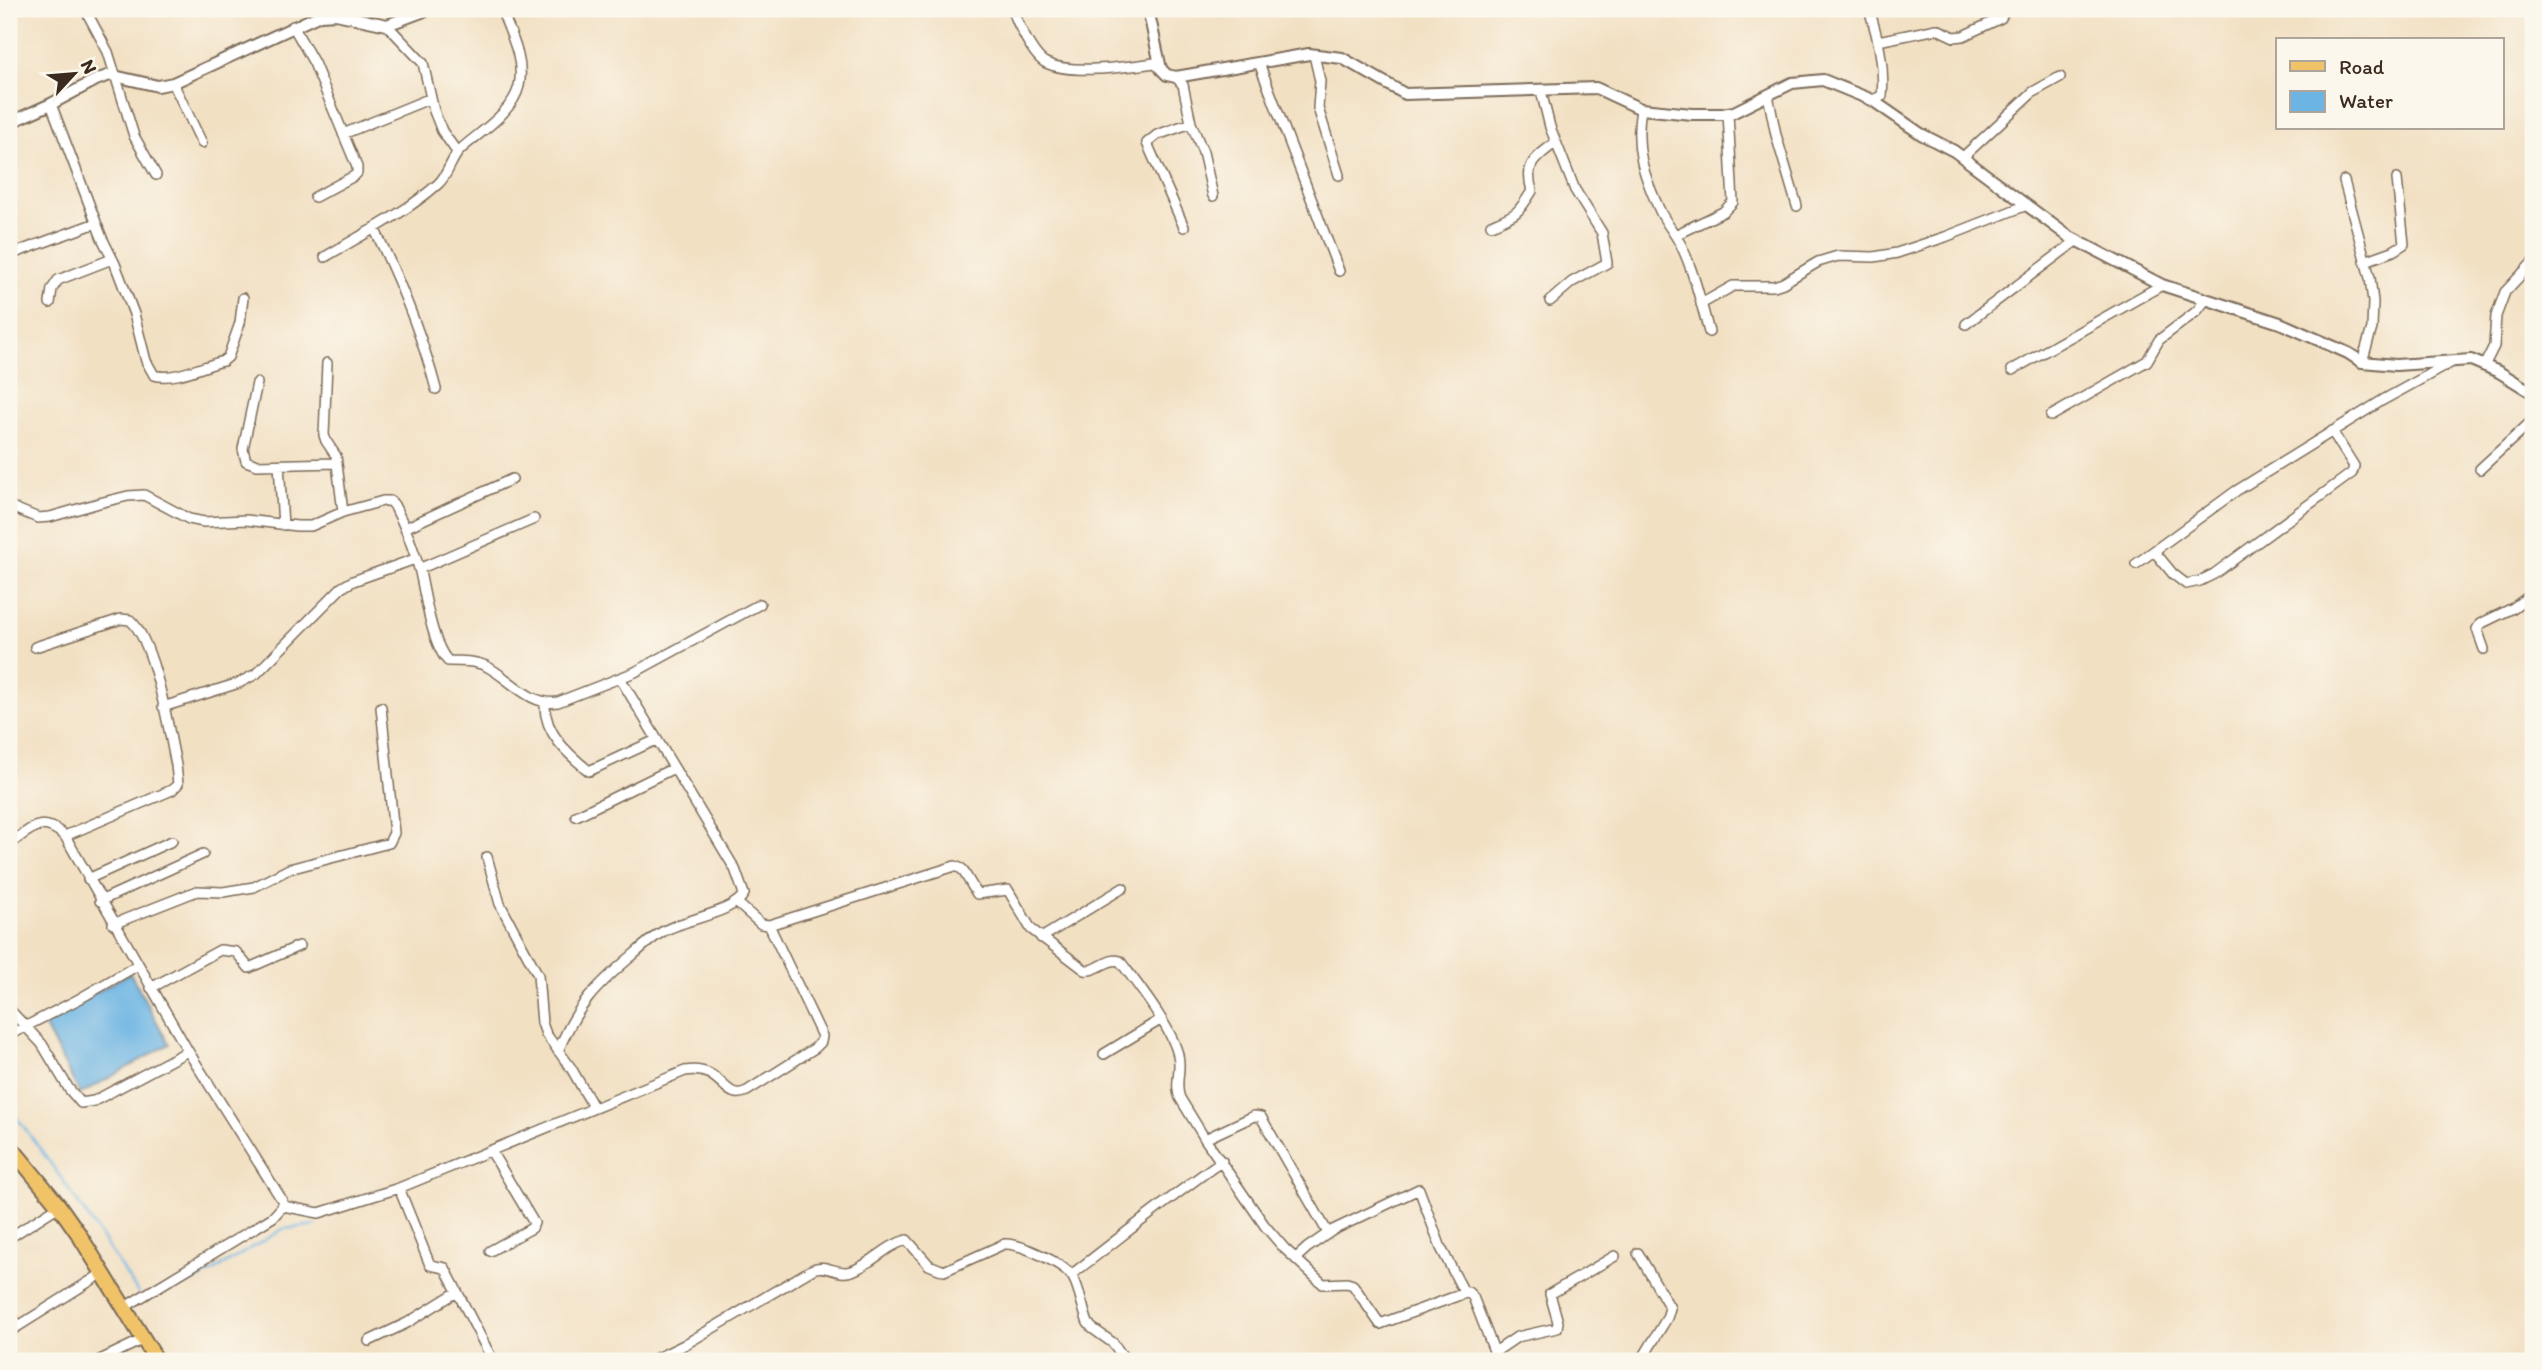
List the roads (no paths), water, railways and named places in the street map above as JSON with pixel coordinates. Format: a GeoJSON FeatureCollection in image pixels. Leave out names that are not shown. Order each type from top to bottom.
{"type":"FeatureCollection","features":[{"type":"Feature","properties":{"kind":"main road"},"geometry":{"type":"LineString","coordinates":[[9,1145],[60,1206],[103,1273],[129,1305],[157,1361]]}},
{"type":"Feature","properties":{"kind":"street"},"geometry":{"type":"LineString","coordinates":[[85,9],[108,52],[134,136],[156,174]]}},
{"type":"Feature","properties":{"kind":"street"},"geometry":{"type":"LineString","coordinates":[[9,123],[96,80],[115,74],[158,86],[173,83],[320,15],[336,14],[387,25],[430,9]]}},
{"type":"Feature","properties":{"kind":"street"},"geometry":{"type":"LineString","coordinates":[[325,257],[412,204],[441,182],[449,172],[457,152],[506,109],[516,96],[520,83],[517,51],[501,9]]}},
{"type":"Feature","properties":{"kind":"street"},"geometry":{"type":"LineString","coordinates":[[1012,9],[1038,58],[1046,63],[1092,69],[1154,63],[1167,75],[1176,77],[1200,75],[1309,54],[1342,58],[1405,94],[1596,88],[1641,109],[1692,114],[1728,113],[1792,83],[1823,80],[1872,100],[1921,134],[1963,158],[2077,241],[2162,285],[2280,323],[2348,353],[2362,362],[2396,365],[2471,360],[2499,372],[2533,393]]}},
{"type":"Feature","properties":{"kind":"street"},"geometry":{"type":"LineString","coordinates":[[1147,9],[1161,69]]}},
{"type":"Feature","properties":{"kind":"street"},"geometry":{"type":"LineString","coordinates":[[1869,9],[1884,73],[1882,96],[1872,100]]}},
{"type":"Feature","properties":{"kind":"street"},"geometry":{"type":"LineString","coordinates":[[1878,41],[1937,29],[1954,37],[1963,36],[2001,18],[2005,9]]}},
{"type":"Feature","properties":{"kind":"street"},"geometry":{"type":"LineString","coordinates":[[387,25],[423,63],[442,131],[457,152]]}},
{"type":"Feature","properties":{"kind":"street"},"geometry":{"type":"LineString","coordinates":[[293,26],[314,63],[357,173],[315,197]]}},
{"type":"Feature","properties":{"kind":"street"},"geometry":{"type":"LineString","coordinates":[[1314,55],[1320,81],[1318,108],[1339,176]]}},
{"type":"Feature","properties":{"kind":"street"},"geometry":{"type":"LineString","coordinates":[[1259,63],[1339,271]]}},
{"type":"Feature","properties":{"kind":"street"},"geometry":{"type":"LineString","coordinates":[[1176,77],[1183,85],[1191,123],[1203,152],[1213,196]]}},
{"type":"Feature","properties":{"kind":"street"},"geometry":{"type":"LineString","coordinates":[[1963,158],[2034,92],[2060,78]]}},
{"type":"Feature","properties":{"kind":"street"},"geometry":{"type":"LineString","coordinates":[[173,83],[202,143]]}},
{"type":"Feature","properties":{"kind":"street"},"geometry":{"type":"LineString","coordinates":[[1541,91],[1550,127],[1575,190],[1602,233],[1607,263],[1605,267],[1573,282],[1550,301]]}},
{"type":"Feature","properties":{"kind":"street"},"geometry":{"type":"LineString","coordinates":[[1768,95],[1776,135],[1797,206]]}},
{"type":"Feature","properties":{"kind":"street"},"geometry":{"type":"LineString","coordinates":[[343,134],[431,98]]}},
{"type":"Feature","properties":{"kind":"street"},"geometry":{"type":"LineString","coordinates":[[51,104],[134,314],[150,369],[158,377],[175,375],[228,357],[240,323],[243,298]]}},
{"type":"Feature","properties":{"kind":"street"},"geometry":{"type":"LineString","coordinates":[[1641,109],[1637,132],[1642,166],[1692,274],[1709,332]]}},
{"type":"Feature","properties":{"kind":"street"},"geometry":{"type":"LineString","coordinates":[[1675,235],[1723,212],[1733,202],[1728,113]]}},
{"type":"Feature","properties":{"kind":"street"},"geometry":{"type":"LineString","coordinates":[[1184,227],[1147,143],[1157,135],[1191,123]]}},
{"type":"Feature","properties":{"kind":"street"},"geometry":{"type":"LineString","coordinates":[[1491,225],[1510,217],[1523,207],[1532,191],[1527,174],[1531,165],[1556,142]]}},
{"type":"Feature","properties":{"kind":"street"},"geometry":{"type":"LineString","coordinates":[[2365,261],[2404,244],[2396,179]]}},
{"type":"Feature","properties":{"kind":"street"},"geometry":{"type":"LineString","coordinates":[[2344,181],[2372,293],[2373,316],[2362,362]]}},
{"type":"Feature","properties":{"kind":"street"},"geometry":{"type":"LineString","coordinates":[[1701,304],[1733,286],[1774,286],[1783,283],[1818,262],[1838,256],[1874,257],[1896,253],[2026,205]]}},
{"type":"Feature","properties":{"kind":"street"},"geometry":{"type":"LineString","coordinates":[[9,255],[96,223]]}},
{"type":"Feature","properties":{"kind":"street"},"geometry":{"type":"LineString","coordinates":[[374,228],[413,313],[424,342],[436,389]]}},
{"type":"Feature","properties":{"kind":"street"},"geometry":{"type":"LineString","coordinates":[[1966,324],[2077,241]]}},
{"type":"Feature","properties":{"kind":"street"},"geometry":{"type":"LineString","coordinates":[[50,303],[52,289],[64,276],[112,259]]}},
{"type":"Feature","properties":{"kind":"street"},"geometry":{"type":"LineString","coordinates":[[2484,366],[2494,346],[2496,316],[2502,299],[2518,276],[2533,262]]}},
{"type":"Feature","properties":{"kind":"street"},"geometry":{"type":"LineString","coordinates":[[2012,370],[2162,285]]}},
{"type":"Feature","properties":{"kind":"street"},"geometry":{"type":"LineString","coordinates":[[2051,416],[2147,360],[2159,340],[2197,311],[2206,299]]}},
{"type":"Feature","properties":{"kind":"street"},"geometry":{"type":"LineString","coordinates":[[2136,564],[2236,491],[2332,431],[2453,362]]}},
{"type":"Feature","properties":{"kind":"street"},"geometry":{"type":"LineString","coordinates":[[327,363],[324,435],[337,456],[343,512]]}},
{"type":"Feature","properties":{"kind":"street"},"geometry":{"type":"LineString","coordinates":[[257,383],[243,449],[250,464],[337,463]]}},
{"type":"Feature","properties":{"kind":"street"},"geometry":{"type":"LineString","coordinates":[[9,407],[9,424]]}},
{"type":"Feature","properties":{"kind":"street"},"geometry":{"type":"LineString","coordinates":[[2480,469],[2533,420]]}},
{"type":"Feature","properties":{"kind":"street"},"geometry":{"type":"LineString","coordinates":[[2154,551],[2173,574],[2186,584],[2214,574],[2352,473],[2354,466],[2332,431]]}},
{"type":"Feature","properties":{"kind":"street"},"geometry":{"type":"LineString","coordinates":[[279,465],[283,525]]}},
{"type":"Feature","properties":{"kind":"street"},"geometry":{"type":"LineString","coordinates":[[405,528],[512,479]]}},
{"type":"Feature","properties":{"kind":"street"},"geometry":{"type":"LineString","coordinates":[[9,506],[38,518],[108,500],[144,495],[189,519],[204,522],[246,520],[311,526],[343,512],[383,500],[390,501],[405,528],[443,656],[448,661],[467,661],[485,666],[545,704],[558,702],[620,678],[760,604]]}},
{"type":"Feature","properties":{"kind":"street"},"geometry":{"type":"LineString","coordinates":[[163,707],[239,683],[256,674],[341,588],[381,570],[417,564],[534,519]]}},
{"type":"Feature","properties":{"kind":"street"},"geometry":{"type":"LineString","coordinates":[[2484,649],[2477,629],[2480,624],[2513,608],[2533,593]]}},
{"type":"Feature","properties":{"kind":"street"},"geometry":{"type":"LineString","coordinates":[[35,647],[121,620],[130,620],[141,634],[149,652],[178,779],[176,787],[159,797],[65,836]]}},
{"type":"Feature","properties":{"kind":"street"},"geometry":{"type":"LineString","coordinates":[[561,1045],[589,994],[649,942],[674,926],[736,902],[744,894],[735,869],[620,678]]}},
{"type":"Feature","properties":{"kind":"street"},"geometry":{"type":"LineString","coordinates":[[545,704],[544,717],[548,727],[573,757],[589,771],[656,740]]}},
{"type":"Feature","properties":{"kind":"street"},"geometry":{"type":"LineString","coordinates":[[113,924],[197,891],[223,892],[254,887],[289,869],[389,843],[394,833],[381,707]]}},
{"type":"Feature","properties":{"kind":"street"},"geometry":{"type":"LineString","coordinates":[[576,816],[674,768]]}},
{"type":"Feature","properties":{"kind":"street"},"geometry":{"type":"LineString","coordinates":[[9,844],[40,825],[51,826],[65,836],[113,924],[188,1051],[276,1188],[283,1206]]}},
{"type":"Feature","properties":{"kind":"street"},"geometry":{"type":"LineString","coordinates":[[88,878],[172,841]]}},
{"type":"Feature","properties":{"kind":"street"},"geometry":{"type":"LineString","coordinates":[[100,901],[203,854]]}},
{"type":"Feature","properties":{"kind":"street"},"geometry":{"type":"LineString","coordinates":[[487,857],[500,904],[538,975],[542,1023],[546,1034],[561,1045],[594,1108]]}},
{"type":"Feature","properties":{"kind":"street"},"geometry":{"type":"LineString","coordinates":[[736,902],[761,924],[769,925],[955,866],[962,869],[977,894],[1008,890],[1031,929],[1088,971],[1118,959],[1172,1038],[1179,1056],[1177,1091],[1205,1139],[1265,1226],[1323,1284],[1353,1285],[1380,1324],[1468,1292],[1473,1297],[1497,1357],[1517,1337],[1557,1328],[1558,1322],[1549,1295],[1615,1256]]}},
{"type":"Feature","properties":{"kind":"street"},"geometry":{"type":"LineString","coordinates":[[1041,938],[1123,888]]}},
{"type":"Feature","properties":{"kind":"street"},"geometry":{"type":"LineString","coordinates":[[283,1206],[319,1213],[400,1188],[685,1071],[705,1070],[732,1093],[739,1095],[821,1042],[822,1036],[817,1024],[769,925]]}},
{"type":"Feature","properties":{"kind":"street"},"geometry":{"type":"LineString","coordinates":[[151,988],[220,950],[236,952],[249,968],[299,946]]}},
{"type":"Feature","properties":{"kind":"street"},"geometry":{"type":"LineString","coordinates":[[9,1035],[138,965]]}},
{"type":"Feature","properties":{"kind":"street"},"geometry":{"type":"LineString","coordinates":[[9,1009],[42,1044],[69,1089],[81,1103],[94,1101],[188,1051]]}},
{"type":"Feature","properties":{"kind":"street"},"geometry":{"type":"LineString","coordinates":[[1104,1054],[1160,1020]]}},
{"type":"Feature","properties":{"kind":"street"},"geometry":{"type":"LineString","coordinates":[[1205,1139],[1250,1118],[1261,1117],[1328,1233]]}},
{"type":"Feature","properties":{"kind":"street"},"geometry":{"type":"LineString","coordinates":[[490,1251],[532,1228],[534,1223],[491,1151]]}},
{"type":"Feature","properties":{"kind":"street"},"geometry":{"type":"LineString","coordinates":[[1071,1275],[1113,1245],[1170,1196],[1222,1161]]}},
{"type":"Feature","properties":{"kind":"street"},"geometry":{"type":"LineString","coordinates":[[400,1188],[430,1265],[445,1268],[493,1361]]}},
{"type":"Feature","properties":{"kind":"street"},"geometry":{"type":"LineString","coordinates":[[1296,1258],[1328,1233],[1419,1189],[1441,1248],[1464,1292]]}},
{"type":"Feature","properties":{"kind":"street"},"geometry":{"type":"LineString","coordinates":[[9,1238],[60,1206]]}},
{"type":"Feature","properties":{"kind":"street"},"geometry":{"type":"LineString","coordinates":[[129,1305],[273,1217],[283,1206]]}},
{"type":"Feature","properties":{"kind":"street"},"geometry":{"type":"LineString","coordinates":[[651,1361],[684,1345],[819,1266],[835,1272],[852,1271],[903,1241],[910,1241],[929,1265],[937,1270],[952,1269],[1010,1243],[1031,1250],[1071,1275],[1088,1323],[1113,1343],[1126,1361]]}},
{"type":"Feature","properties":{"kind":"street"},"geometry":{"type":"LineString","coordinates":[[1638,1253],[1670,1308],[1667,1318],[1641,1361]]}},
{"type":"Feature","properties":{"kind":"street"},"geometry":{"type":"LineString","coordinates":[[9,1332],[103,1273]]}},
{"type":"Feature","properties":{"kind":"street"},"geometry":{"type":"LineString","coordinates":[[369,1341],[407,1323],[457,1292]]}},
{"type":"Feature","properties":{"kind":"street"},"geometry":{"type":"LineString","coordinates":[[9,1311],[18,1326]]}},
{"type":"Feature","properties":{"kind":"street"},"geometry":{"type":"LineString","coordinates":[[98,1361],[144,1339]]}},
{"type":"Feature","properties":{"kind":"water"},"geometry":{"type":"Polygon","coordinates":[[[130,973],[169,1044],[80,1094],[43,1023],[130,973]]]}},
{"type":"Feature","properties":{"kind":"waterway"},"geometry":{"type":"LineString","coordinates":[[9,1108],[60,1176],[139,1294]]}},
{"type":"Feature","properties":{"kind":"waterway"},"geometry":{"type":"LineString","coordinates":[[142,1300],[200,1279],[283,1229],[316,1225]]}}]}
